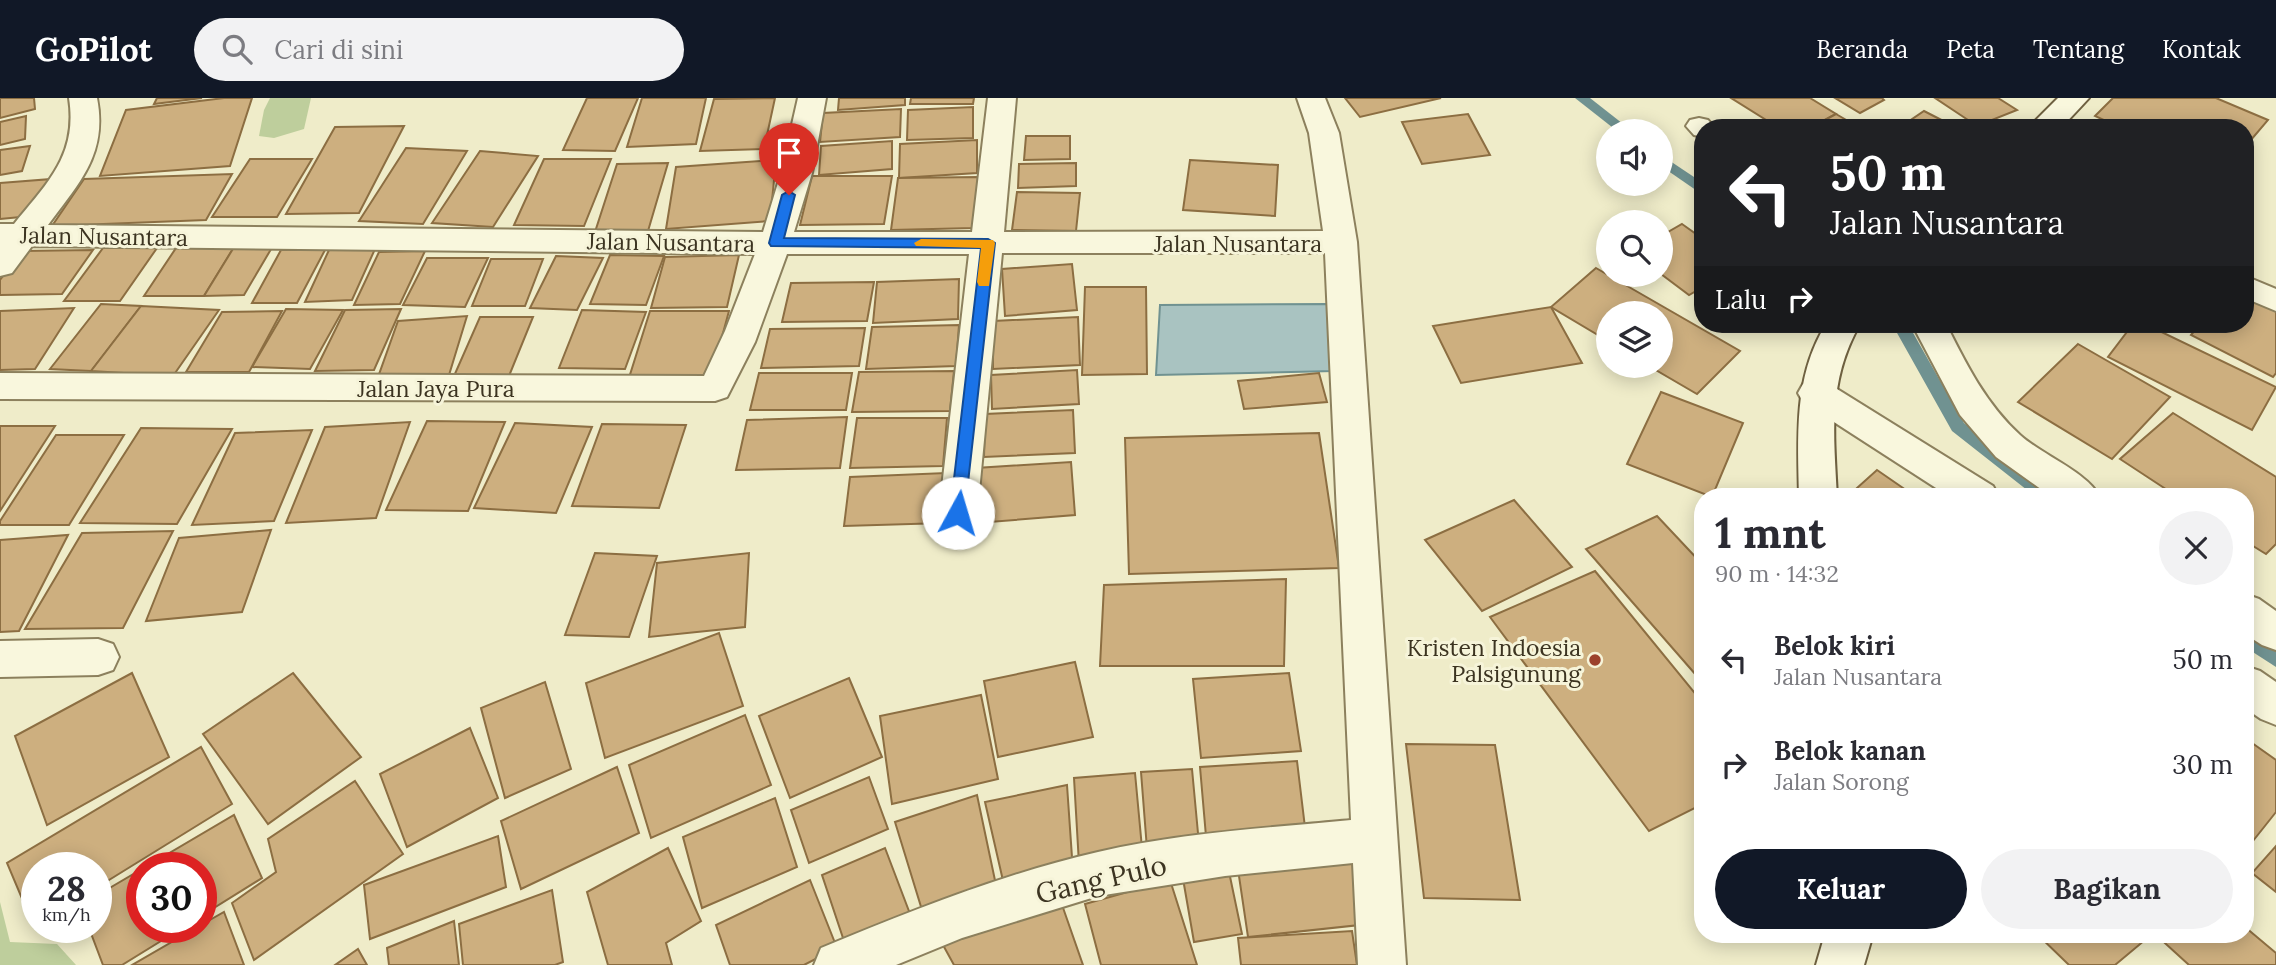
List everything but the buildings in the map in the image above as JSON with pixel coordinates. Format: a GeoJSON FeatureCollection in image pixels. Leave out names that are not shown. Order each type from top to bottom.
{"type":"FeatureCollection","features":[{"type":"Feature","properties":{"kind":"street"},"geometry":{"type":"LineString","coordinates":[[0,265],[13,235],[76,166],[87,120],[83,98]]}},
{"type":"Feature","properties":{"kind":"street"},"geometry":{"type":"LineString","coordinates":[[776,243],[808,123],[812,98]]}},
{"type":"Feature","properties":{"kind":"street"},"geometry":{"type":"LineString","coordinates":[[958,513],[1002,98]]}},
{"type":"Feature","properties":{"kind":"street"},"geometry":{"type":"LineString","coordinates":[[1311,98],[1324,133],[1342,242],[1382,965]]}},
{"type":"Feature","properties":{"kind":"street"},"geometry":{"type":"LineString","coordinates":[[2053,119],[2075,98]]}},
{"type":"Feature","properties":{"kind":"street","name":"Jalan Nusantara"},"geometry":{"type":"LineString","coordinates":[[13,235],[776,243],[1342,242]]}},
{"type":"Feature","properties":{"kind":"street","name":"Jalan Jaya Pura"},"geometry":{"type":"LineString","coordinates":[[0,386],[715,388],[732,360],[776,243]]}},
{"type":"Feature","properties":{"kind":"street"},"geometry":{"type":"LineString","coordinates":[[1818,488],[1816,393],[1824,359],[1838,333]]}},
{"type":"Feature","properties":{"kind":"street"},"geometry":{"type":"LineString","coordinates":[[1934,333],[1956,378],[1976,408],[2008,446],[2068,488]]}},
{"type":"Feature","properties":{"kind":"street"},"geometry":{"type":"LineString","coordinates":[[1816,393],[1966,488]]}},
{"type":"Feature","properties":{"kind":"street"},"geometry":{"type":"LineString","coordinates":[[2254,617],[2276,633]]}},
{"type":"Feature","properties":{"kind":"street"},"geometry":{"type":"LineString","coordinates":[[0,659],[99,657]]}},
{"type":"Feature","properties":{"kind":"street"},"geometry":{"type":"LineString","coordinates":[[2254,690],[2276,706]]}},
{"type":"Feature","properties":{"kind":"street","name":"Gang Pulo"},"geometry":{"type":"LineString","coordinates":[[838,965],[961,915],[1098,874],[1225,854],[1375,839]]}},
{"type":"Feature","properties":{"kind":"street"},"geometry":{"type":"LineString","coordinates":[[1840,965],[1846,943]]}},
{"type":"Feature","properties":{"kind":"lane"},"geometry":{"type":"LineString","coordinates":[[2254,290],[2276,301]]}},
{"type":"Feature","properties":{"kind":"green space"},"geometry":{"type":"Polygon","coordinates":[[[270,98],[311,98],[304,129],[274,138],[259,136],[264,110],[270,98]]]}},
{"type":"Feature","properties":{"kind":"green space"},"geometry":{"type":"Polygon","coordinates":[[[0,902],[10,942],[57,944],[76,965],[0,965],[0,902]]]}},
{"type":"Feature","properties":{"kind":"water"},"geometry":{"type":"Polygon","coordinates":[[[1328,304],[1333,371],[1156,375],[1160,305],[1328,304]]]}},
{"type":"Feature","properties":{"kind":"waterway"},"geometry":{"type":"LineString","coordinates":[[1582,98],[1609,119]]}},
{"type":"Feature","properties":{"kind":"waterway"},"geometry":{"type":"LineString","coordinates":[[1673,168],[1694,183]]}},
{"type":"Feature","properties":{"kind":"waterway"},"geometry":{"type":"LineString","coordinates":[[1905,333],[1958,427],[2036,488]]}},
{"type":"Feature","properties":{"kind":"waterway"},"geometry":{"type":"LineString","coordinates":[[2254,643],[2276,659]]}},
{"type":"Feature","properties":{"kind":"slow traffic"},"geometry":{"type":"LineString","coordinates":[[921,243],[988,243],[984,282]]}},
{"type":"Feature","properties":{"kind":"place","name":"Kristen Indoesia Palsigunung"},"geometry":{"type":"Point","coordinates":[1595,660]}},
{"type":"Feature","properties":{"kind":"route"},"geometry":{"type":"LineString","coordinates":[[789,195],[776,243],[988,243],[958,513]]}}]}
